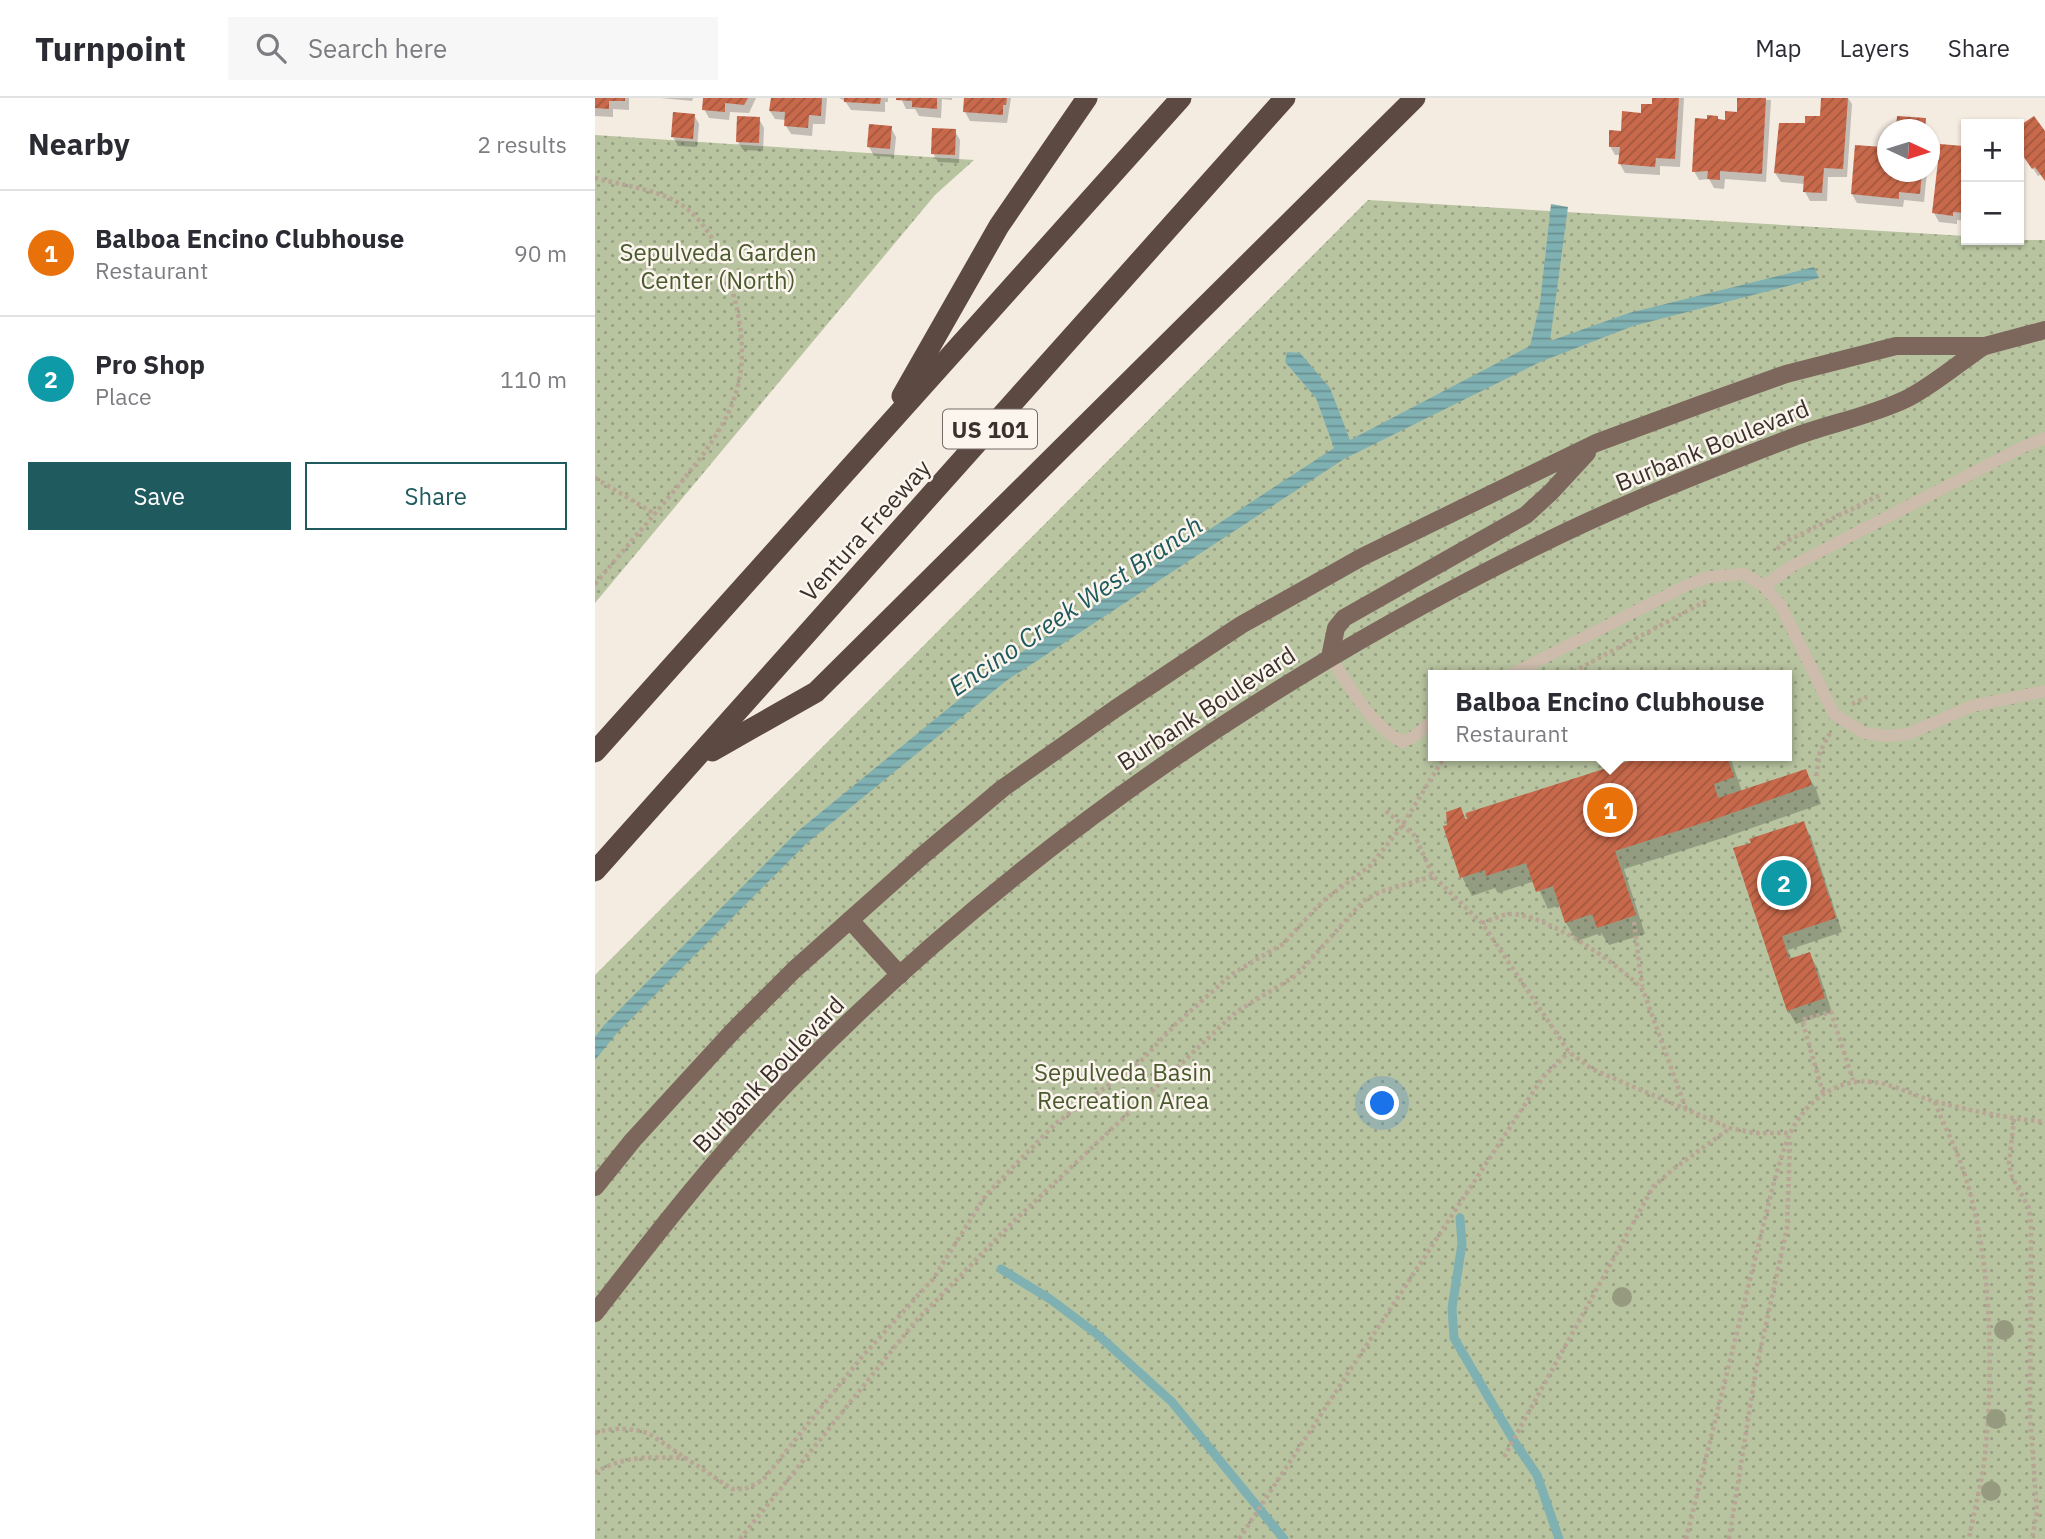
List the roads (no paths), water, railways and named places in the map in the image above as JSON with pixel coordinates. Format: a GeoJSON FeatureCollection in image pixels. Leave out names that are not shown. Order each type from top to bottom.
{"type":"FeatureCollection","features":[{"type":"Feature","properties":{"kind":"highway"},"geometry":{"type":"LineString","coordinates":[[881,433],[999,226],[1087,98]]}},
{"type":"Feature","properties":{"kind":"highway","name":"US 101"},"geometry":{"type":"LineString","coordinates":[[595,752],[1181,98]]}},
{"type":"Feature","properties":{"kind":"highway","name":"Ventura Freeway"},"geometry":{"type":"LineString","coordinates":[[595,871],[1285,98]]}},
{"type":"Feature","properties":{"kind":"highway"},"geometry":{"type":"LineString","coordinates":[[695,760],[816,692],[1415,98]]}},
{"type":"Feature","properties":{"kind":"main road","name":"Burbank Boulevard"},"geometry":{"type":"LineString","coordinates":[[595,1187],[633,1140],[733,1031],[795,969],[922,856],[1003,788],[1241,625],[1362,558],[1596,443],[1786,374],[1884,349],[1896,346],[1985,346],[2045,330]]}},
{"type":"Feature","properties":{"kind":"main road","name":"Burbank Boulevard"},"geometry":{"type":"LineString","coordinates":[[595,1313],[656,1234],[788,1082],[900,975],[1034,859],[1140,779],[1234,716],[1330,657],[1451,588],[1615,510],[1795,437],[1907,399],[1985,346]]}},
{"type":"Feature","properties":{"kind":"main road"},"geometry":{"type":"LineString","coordinates":[[1330,657],[1336,628],[1344,618],[1526,514],[1551,492],[1596,443]]}},
{"type":"Feature","properties":{"kind":"main road"},"geometry":{"type":"LineString","coordinates":[[850,920],[900,975]]}},
{"type":"Feature","properties":{"kind":"lane"},"geometry":{"type":"LineString","coordinates":[[1764,586],[1792,566],[2045,438]]}},
{"type":"Feature","properties":{"kind":"lane"},"geometry":{"type":"LineString","coordinates":[[1520,670],[1685,586],[1708,577],[1744,574],[1764,586],[1781,606],[1834,714],[1864,733],[1887,736],[1908,734],[1972,706],[2045,691]]}},
{"type":"Feature","properties":{"kind":"lane"},"geometry":{"type":"LineString","coordinates":[[1330,657],[1365,710],[1388,734],[1402,742],[1428,725]]}},
{"type":"Feature","properties":{"kind":"water"},"geometry":{"type":"Polygon","coordinates":[[[1551,204],[1568,207],[1550,341],[1629,313],[1814,267],[1819,278],[1633,326],[1540,362],[1344,459],[1006,681],[807,843],[617,1033],[595,1060],[595,1037],[604,1025],[798,831],[999,667],[1334,448],[1316,398],[1285,362],[1287,352],[1300,353],[1330,388],[1350,440],[1530,346],[1540,303],[1551,204]]]}},
{"type":"Feature","properties":{"kind":"waterway"},"geometry":{"type":"LineString","coordinates":[[1460,1218],[1462,1244],[1452,1308],[1454,1338],[1537,1475],[1559,1539]]}},
{"type":"Feature","properties":{"kind":"waterway"},"geometry":{"type":"LineString","coordinates":[[1001,1269],[1050,1299],[1098,1335],[1172,1402],[1284,1539]]}},
{"type":"Feature","properties":{"kind":"place","name":"Balboa Encino Clubhouse"},"geometry":{"type":"Point","coordinates":[1610,810]}},
{"type":"Feature","properties":{"kind":"place","name":"Pro Shop"},"geometry":{"type":"Point","coordinates":[1784,883]}},
{"type":"Feature","properties":{"kind":"park label","name":"Sepulveda Garden Center (North)"},"geometry":{"type":"Point","coordinates":[718,266]}},
{"type":"Feature","properties":{"kind":"park label","name":"Sepulveda Basin Recreation Area"},"geometry":{"type":"Point","coordinates":[1123,1086]}},
{"type":"Feature","properties":{"kind":"water label","name":"Encino Creek West Branch"},"geometry":{"type":"Point","coordinates":[1075,605]}}]}
